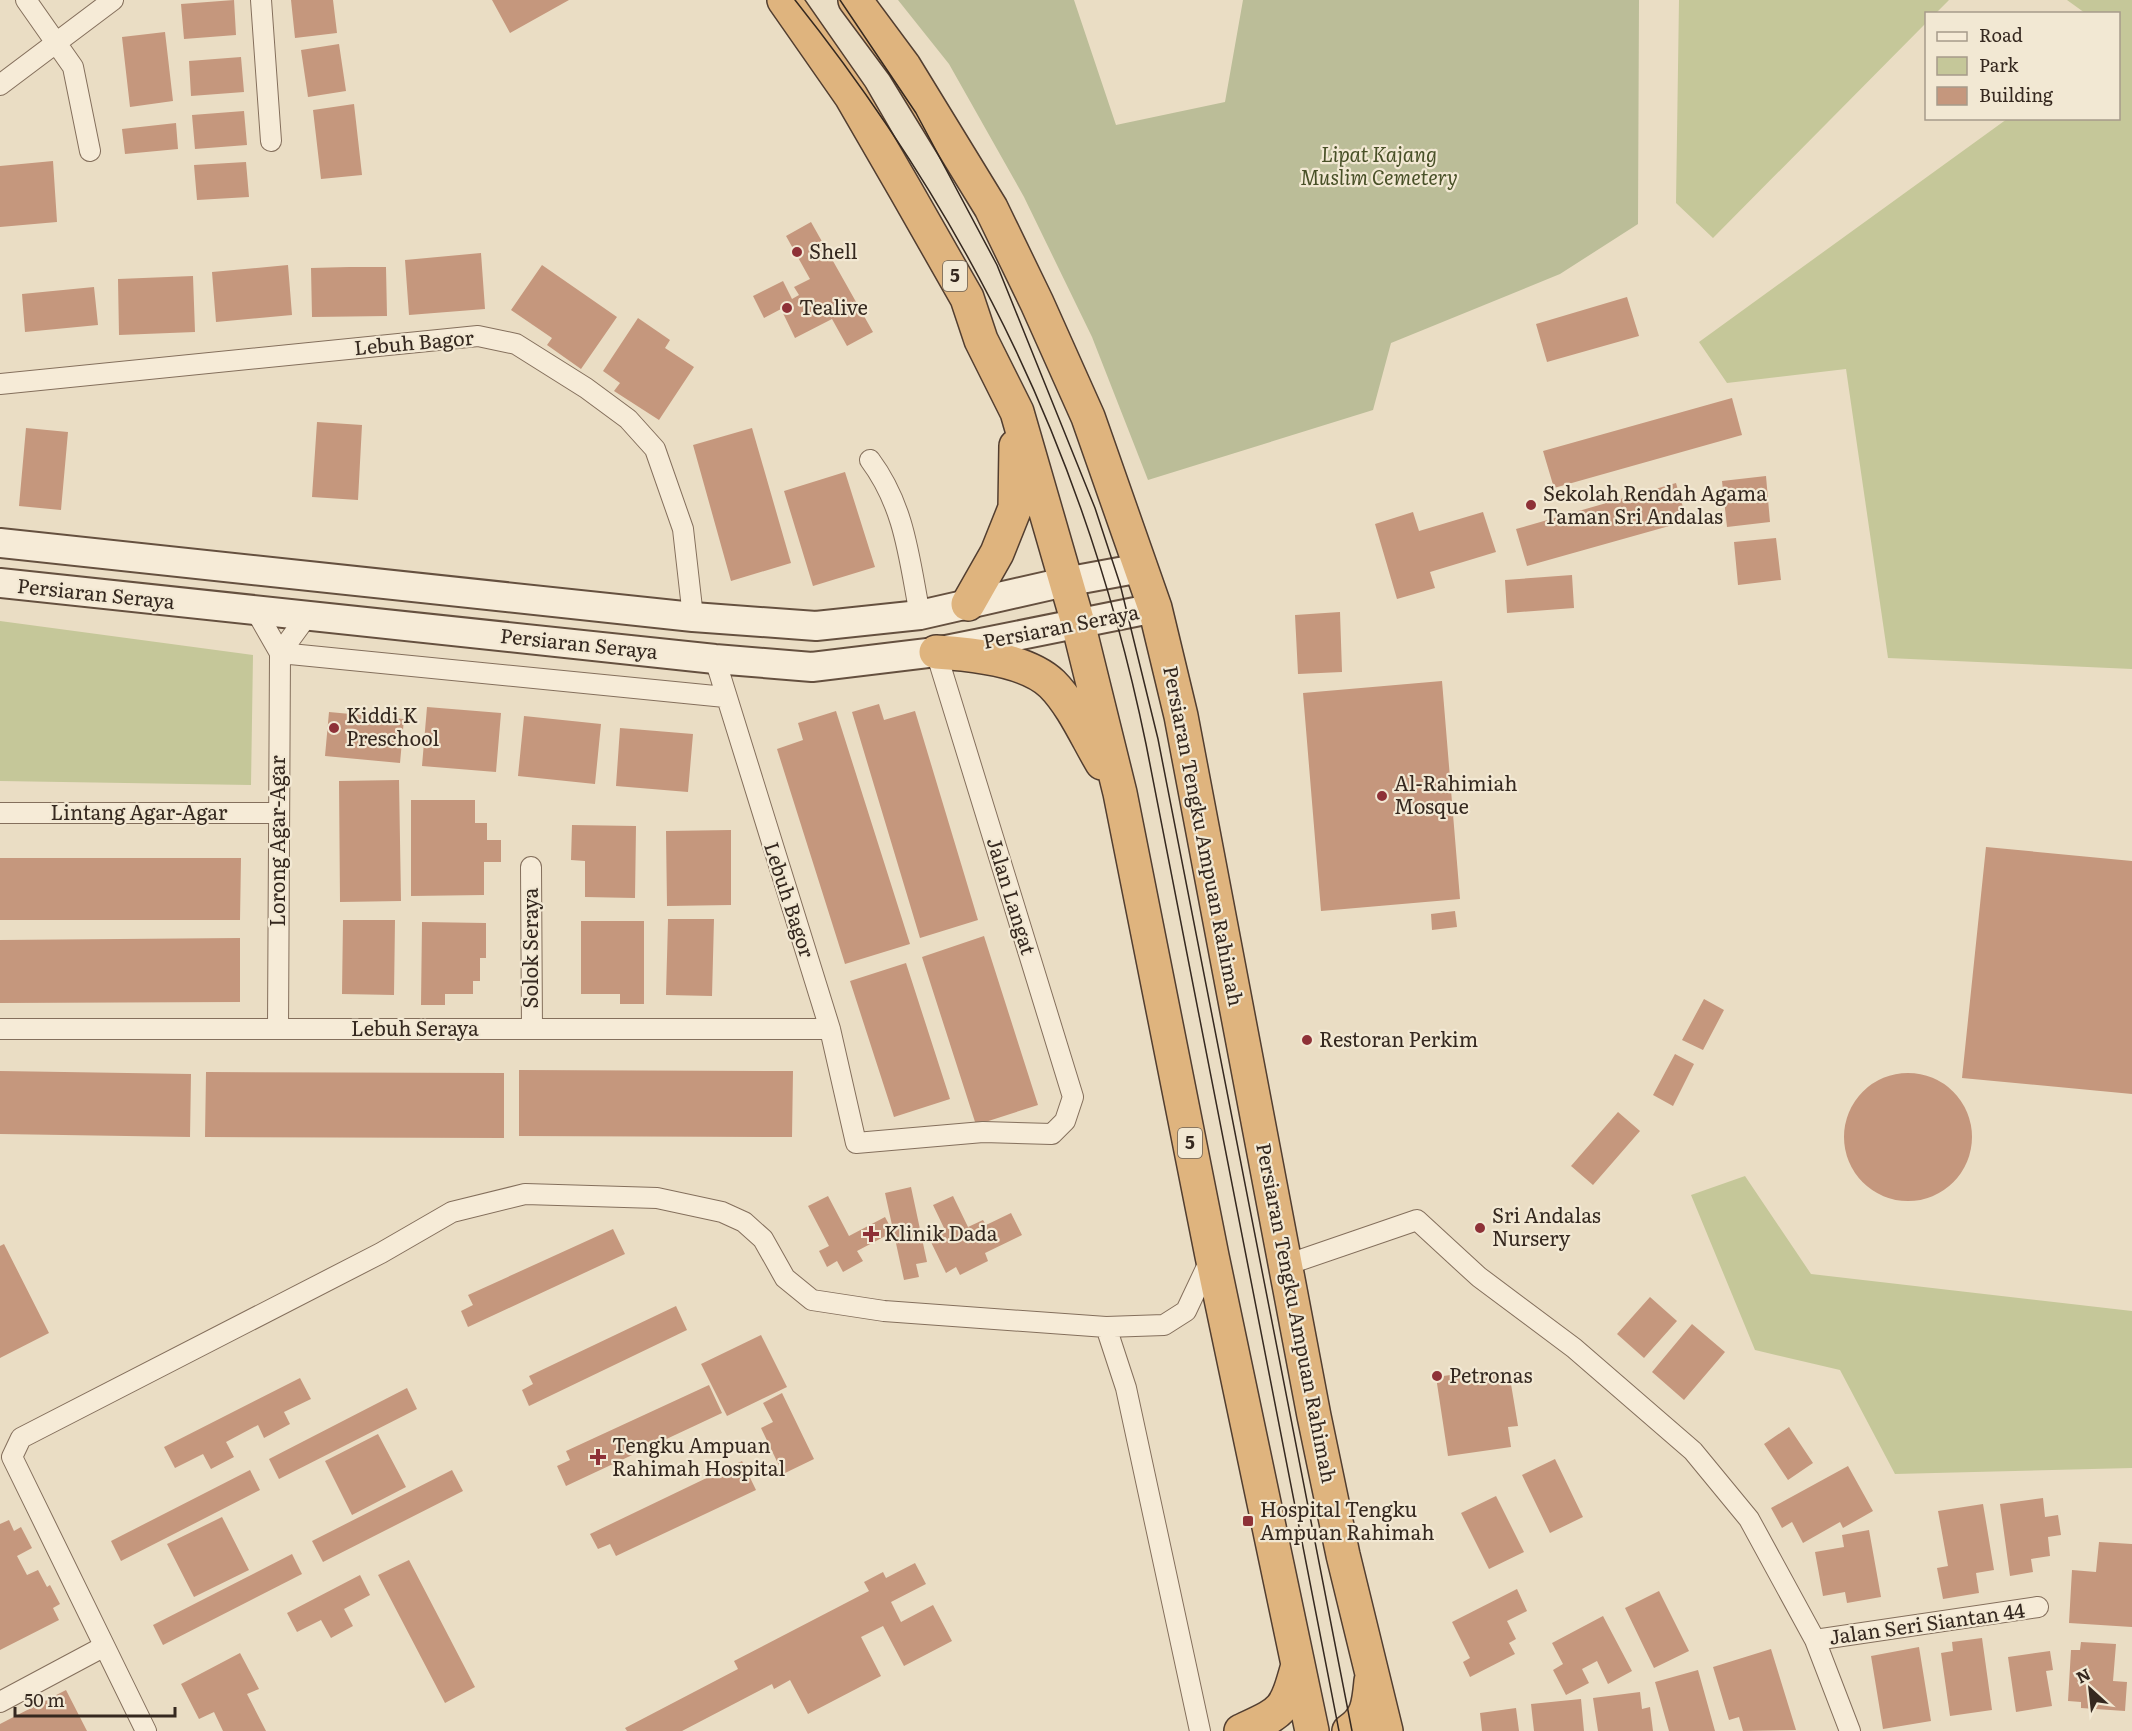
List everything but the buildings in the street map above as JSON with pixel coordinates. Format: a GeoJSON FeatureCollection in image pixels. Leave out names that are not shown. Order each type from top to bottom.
{"type":"FeatureCollection","features":[{"type":"Feature","properties":{"kind":"highway","name":"5"},"geometry":{"type":"LineString","coordinates":[[784,0],[851,96],[934,239],[967,298],[981,340],[1017,412],[1078,622],[1120,793],[1212,1256],[1312,1731]]}},
{"type":"Feature","properties":{"kind":"highway","name":"Persiaran Tengku Ampuan Rahimah"},"geometry":{"type":"LineString","coordinates":[[855,0],[904,66],[991,208],[1088,417],[1155,608],[1181,716],[1314,1416],[1386,1731]]}},
{"type":"Feature","properties":{"kind":"highway"},"geometry":{"type":"LineString","coordinates":[[968,604],[997,553],[1015,508],[1017,412]]}},
{"type":"Feature","properties":{"kind":"highway"},"geometry":{"type":"LineString","coordinates":[[936,652],[978,655],[1027,669],[1051,683],[1066,702],[1120,793]]}},
{"type":"Feature","properties":{"kind":"highway"},"geometry":{"type":"LineString","coordinates":[[1241,1731],[1270,1718],[1288,1702],[1299,1664]]}},
{"type":"Feature","properties":{"kind":"highway"},"geometry":{"type":"LineString","coordinates":[[1349,1731],[1359,1725],[1368,1710],[1372,1677]]}},
{"type":"Feature","properties":{"kind":"main road","name":"Persiaran Seraya"},"geometry":{"type":"LineString","coordinates":[[0,543],[693,617],[816,626],[920,615],[1065,582],[1141,568]]}},
{"type":"Feature","properties":{"kind":"main road","name":"Persiaran Seraya"},"geometry":{"type":"LineString","coordinates":[[0,583],[498,634],[715,659],[812,667],[936,652],[1155,608]]}},
{"type":"Feature","properties":{"kind":"main road"},"geometry":{"type":"LineString","coordinates":[[498,634],[503,597]]}},
{"type":"Feature","properties":{"kind":"street"},"geometry":{"type":"LineString","coordinates":[[26,0],[73,67],[90,151]]}},
{"type":"Feature","properties":{"kind":"street"},"geometry":{"type":"LineString","coordinates":[[0,84],[58,44],[113,0]]}},
{"type":"Feature","properties":{"kind":"street"},"geometry":{"type":"LineString","coordinates":[[261,0],[271,141]]}},
{"type":"Feature","properties":{"kind":"street","name":"Lebuh Bagor"},"geometry":{"type":"LineString","coordinates":[[0,384],[478,336],[516,344],[586,388],[628,419],[655,449],[683,529],[693,617]]}},
{"type":"Feature","properties":{"kind":"street"},"geometry":{"type":"LineString","coordinates":[[870,460],[887,483],[905,534],[920,615]]}},
{"type":"Feature","properties":{"kind":"street"},"geometry":{"type":"LineString","coordinates":[[256,610],[280,653],[307,616]]}},
{"type":"Feature","properties":{"kind":"street","name":"Jalan Langat"},"geometry":{"type":"LineString","coordinates":[[856,1143],[983,1132],[1052,1134],[1065,1121],[1073,1097],[936,652]]}},
{"type":"Feature","properties":{"kind":"street","name":"Persiaran Seraya"},"geometry":{"type":"LineString","coordinates":[[280,653],[725,697]]}},
{"type":"Feature","properties":{"kind":"street","name":"Lorong Agar-Agar"},"geometry":{"type":"LineString","coordinates":[[278,1029],[280,653]]}},
{"type":"Feature","properties":{"kind":"street","name":"Lebuh Bagor"},"geometry":{"type":"LineString","coordinates":[[715,659],[830,1029],[854,1125],[856,1143]]}},
{"type":"Feature","properties":{"kind":"street","name":"Lintang Agar-Agar"},"geometry":{"type":"LineString","coordinates":[[0,813],[278,813]]}},
{"type":"Feature","properties":{"kind":"street","name":"Solok Seraya"},"geometry":{"type":"LineString","coordinates":[[531,867],[532,1029]]}},
{"type":"Feature","properties":{"kind":"street","name":"Lebuh Seraya"},"geometry":{"type":"LineString","coordinates":[[0,1029],[830,1029]]}},
{"type":"Feature","properties":{"kind":"street"},"geometry":{"type":"LineString","coordinates":[[146,1731],[12,1457],[21,1438],[381,1253],[452,1212],[525,1194],[657,1198],[722,1212],[744,1222],[763,1239],[785,1278],[812,1300],[884,1311],[1106,1327],[1164,1325],[1186,1311],[1212,1256]]}},
{"type":"Feature","properties":{"kind":"street"},"geometry":{"type":"LineString","coordinates":[[1286,1265],[1417,1220],[1479,1276],[1582,1355],[1693,1451],[1749,1520],[1815,1640],[1850,1731]]}},
{"type":"Feature","properties":{"kind":"street"},"geometry":{"type":"LineString","coordinates":[[1106,1327],[1126,1388],[1200,1731]]}},
{"type":"Feature","properties":{"kind":"street","name":"Jalan Seri Siantan 44"},"geometry":{"type":"LineString","coordinates":[[1815,1640],[2038,1607]]}},
{"type":"Feature","properties":{"kind":"street"},"geometry":{"type":"LineString","coordinates":[[0,1702],[103,1647]]}},
{"type":"Feature","properties":{"kind":"green space","name":"Lipat Kajang Muslim Cemetery"},"geometry":{"type":"Polygon","coordinates":[[[898,0],[1074,0],[1116,125],[1225,102],[1243,0],[1639,0],[1638,224],[1560,274],[1391,343],[1373,410],[1148,480],[1092,337],[1024,197],[949,64],[898,0]]]}},
{"type":"Feature","properties":{"kind":"green space"},"geometry":{"type":"Polygon","coordinates":[[[1679,0],[1949,0],[1937,12],[1925,12],[1925,24],[1713,238],[1676,203],[1679,0]]]}},
{"type":"Feature","properties":{"kind":"green space"},"geometry":{"type":"Polygon","coordinates":[[[2067,0],[2132,0],[2132,669],[1888,658],[1846,369],[1727,383],[1699,342],[2006,120],[2120,120],[2120,12],[2084,12],[2067,0]]]}},
{"type":"Feature","properties":{"kind":"green space"},"geometry":{"type":"Polygon","coordinates":[[[0,621],[253,655],[251,785],[0,781],[0,621]]]}},
{"type":"Feature","properties":{"kind":"green space"},"geometry":{"type":"Polygon","coordinates":[[[1745,1176],[1811,1274],[2132,1311],[2132,1468],[1895,1474],[1840,1370],[1755,1350],[1691,1195],[1745,1176]]]}},
{"type":"Feature","properties":{"kind":"tram line"},"geometry":{"type":"LineString","coordinates":[[795,0],[859,85],[917,172],[969,260],[1016,351],[1057,444],[1092,540],[1122,640],[1146,744],[1339,1731]]}},
{"type":"Feature","properties":{"kind":"tram line"},"geometry":{"type":"LineString","coordinates":[[840,0],[916,113],[997,265],[1095,508],[1120,584],[1158,739],[1352,1731]]}},
{"type":"Feature","properties":{"kind":"place","name":"Shell"},"geometry":{"type":"Point","coordinates":[797,252]}},
{"type":"Feature","properties":{"kind":"place","name":"Tealive"},"geometry":{"type":"Point","coordinates":[787,308]}},
{"type":"Feature","properties":{"kind":"place","name":"Sekolah Rendah Agama Taman Sri Andalas"},"geometry":{"type":"Point","coordinates":[1531,505]}},
{"type":"Feature","properties":{"kind":"place","name":"Kiddi K Preschool"},"geometry":{"type":"Point","coordinates":[334,728]}},
{"type":"Feature","properties":{"kind":"place","name":"Al-Rahimiah Mosque"},"geometry":{"type":"Point","coordinates":[1382,796]}},
{"type":"Feature","properties":{"kind":"place","name":"Restoran Perkim"},"geometry":{"type":"Point","coordinates":[1307,1040]}},
{"type":"Feature","properties":{"kind":"place","name":"Sri Andalas Nursery"},"geometry":{"type":"Point","coordinates":[1480,1228]}},
{"type":"Feature","properties":{"kind":"place","name":"Klinik Dada"},"geometry":{"type":"Point","coordinates":[871,1234]}},
{"type":"Feature","properties":{"kind":"place","name":"Petronas"},"geometry":{"type":"Point","coordinates":[1437,1376]}},
{"type":"Feature","properties":{"kind":"place","name":"Tengku Ampuan Rahimah Hospital"},"geometry":{"type":"Point","coordinates":[598,1457]}},
{"type":"Feature","properties":{"kind":"place","name":"Hospital Tengku Ampuan Rahimah"},"geometry":{"type":"Point","coordinates":[1248,1521]}}]}
